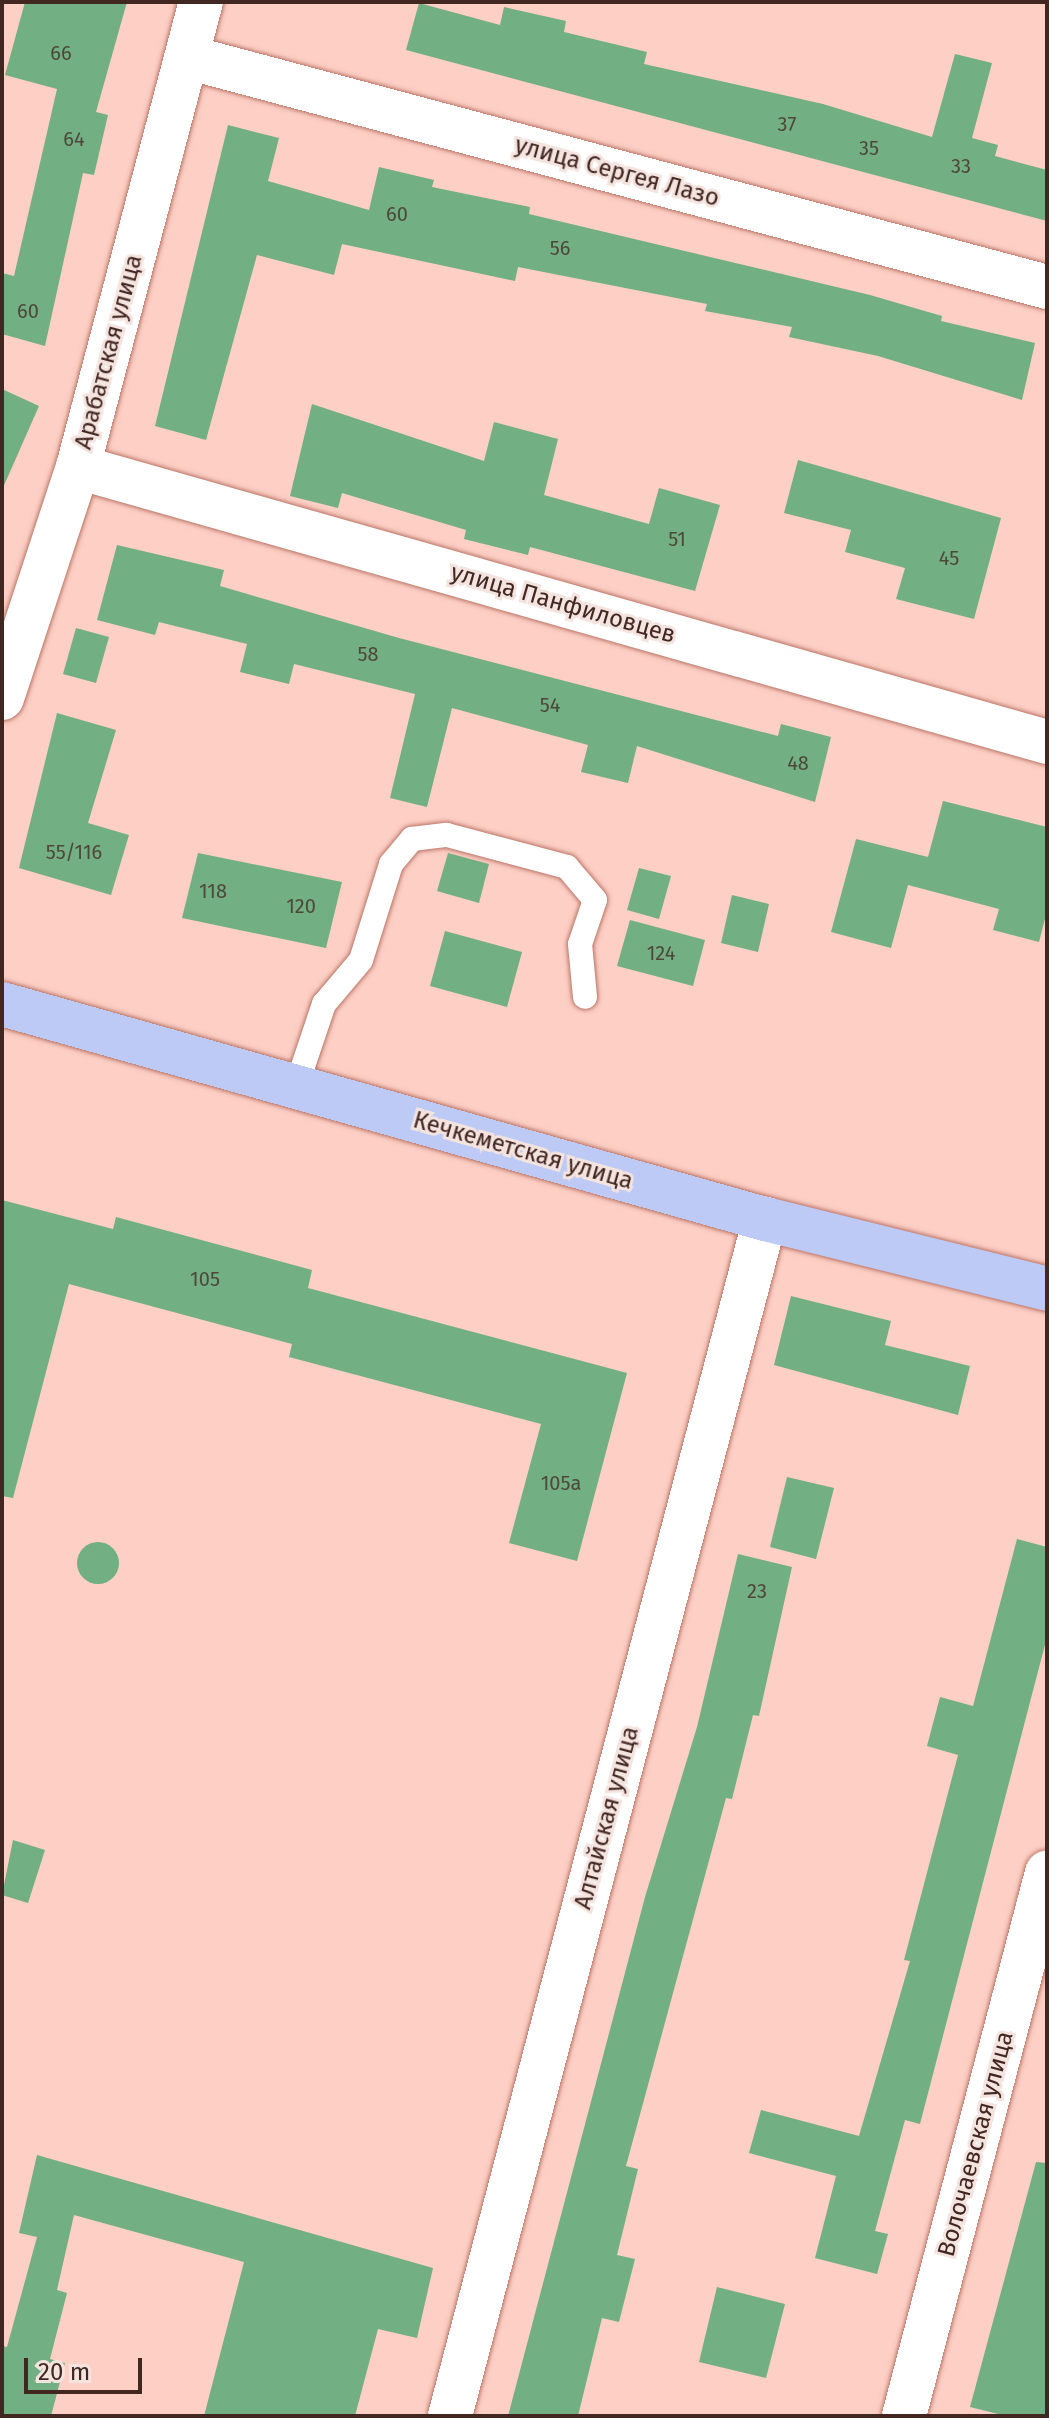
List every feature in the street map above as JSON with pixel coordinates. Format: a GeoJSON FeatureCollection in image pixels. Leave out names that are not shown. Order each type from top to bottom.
{"type":"FeatureCollection","features":[{"type":"Feature","properties":{"kind":"main road","name":"Кечкеметская улица"},"geometry":{"type":"LineString","coordinates":[[2,1004],[765,1219],[1047,1289]]}},
{"type":"Feature","properties":{"kind":"street","name":"Арабатская улица"},"geometry":{"type":"LineString","coordinates":[[2,698],[78,467],[201,2]]}},
{"type":"Feature","properties":{"kind":"street","name":"улица Сергея Лазо"},"geometry":{"type":"LineString","coordinates":[[187,57],[1047,287]]}},
{"type":"Feature","properties":{"kind":"street","name":"улица Панфиловцев"},"geometry":{"type":"LineString","coordinates":[[78,467],[1047,742]]}},
{"type":"Feature","properties":{"kind":"street","name":"Алтайская улица"},"geometry":{"type":"LineString","coordinates":[[450,2416],[765,1219]]}},
{"type":"Feature","properties":{"kind":"street","name":"Волочаевская улица"},"geometry":{"type":"LineString","coordinates":[[904,2416],[1047,1873]]}},
{"type":"Feature","properties":{"kind":"lane"},"geometry":{"type":"LineString","coordinates":[[296,1087],[324,1004],[361,960],[391,864],[412,839],[447,835],[567,867],[595,900],[580,944],[585,997]]}},
{"type":"Feature","properties":{"kind":"building"},"geometry":{"type":"Polygon","coordinates":[[[25,2],[127,2],[96,112],[108,115],[94,175],[83,173],[45,346],[2,334],[2,273],[14,276],[57,89],[5,75],[25,2]]]}},
{"type":"Feature","properties":{"kind":"building"},"geometry":{"type":"Polygon","coordinates":[[[419,3],[500,25],[504,7],[566,21],[564,32],[647,52],[644,64],[823,104],[932,137],[955,54],[992,63],[972,138],[998,145],[995,156],[1047,170],[1047,221],[406,50],[419,3]]]}},
{"type":"Feature","properties":{"kind":"building"},"geometry":{"type":"Polygon","coordinates":[[[228,125],[279,138],[268,181],[369,210],[379,167],[434,180],[432,187],[530,207],[529,214],[870,295],[942,316],[941,321],[1035,343],[1022,400],[878,356],[789,337],[792,327],[705,311],[707,304],[518,267],[515,281],[342,244],[334,275],[257,255],[206,440],[155,426],[228,125]]]}},
{"type":"Feature","properties":{"kind":"building"},"geometry":{"type":"Polygon","coordinates":[[[2,389],[39,406],[2,490],[2,389]]]}},
{"type":"Feature","properties":{"kind":"building"},"geometry":{"type":"Polygon","coordinates":[[[312,404],[484,461],[494,422],[558,439],[544,495],[649,524],[659,488],[720,505],[695,591],[530,547],[528,555],[464,539],[466,530],[342,493],[338,508],[290,496],[312,404]]]}},
{"type":"Feature","properties":{"kind":"building"},"geometry":{"type":"Polygon","coordinates":[[[798,460],[1001,518],[974,619],[896,599],[905,568],[845,552],[851,530],[784,513],[798,460]]]}},
{"type":"Feature","properties":{"kind":"building"},"geometry":{"type":"Polygon","coordinates":[[[117,545],[224,570],[220,586],[399,638],[778,736],[781,724],[831,737],[815,802],[637,746],[628,783],[581,772],[588,745],[452,708],[427,807],[390,798],[415,694],[294,664],[289,684],[240,672],[247,644],[159,622],[155,635],[97,620],[117,545]]]}},
{"type":"Feature","properties":{"kind":"building"},"geometry":{"type":"Polygon","coordinates":[[[76,628],[109,637],[96,683],[63,674],[76,628]]]}},
{"type":"Feature","properties":{"kind":"building"},"geometry":{"type":"Polygon","coordinates":[[[57,713],[116,730],[88,823],[129,835],[111,895],[19,868],[57,713]]]}},
{"type":"Feature","properties":{"kind":"building"},"geometry":{"type":"Polygon","coordinates":[[[943,801],[1047,827],[1047,911],[1039,942],[993,930],[999,909],[908,885],[891,948],[831,932],[856,839],[928,857],[943,801]]]}},
{"type":"Feature","properties":{"kind":"building"},"geometry":{"type":"Polygon","coordinates":[[[198,853],[342,882],[326,948],[182,918],[198,853]]]}},
{"type":"Feature","properties":{"kind":"building"},"geometry":{"type":"Polygon","coordinates":[[[448,853],[489,864],[479,903],[437,891],[448,853]]]}},
{"type":"Feature","properties":{"kind":"building"},"geometry":{"type":"Polygon","coordinates":[[[639,868],[671,876],[659,919],[627,910],[639,868]]]}},
{"type":"Feature","properties":{"kind":"building"},"geometry":{"type":"Polygon","coordinates":[[[732,895],[769,904],[758,952],[721,943],[732,895]]]}},
{"type":"Feature","properties":{"kind":"building"},"geometry":{"type":"Polygon","coordinates":[[[630,920],[705,940],[693,986],[617,966],[630,920]]]}},
{"type":"Feature","properties":{"kind":"building"},"geometry":{"type":"Polygon","coordinates":[[[445,931],[522,952],[507,1007],[430,986],[445,931]]]}},
{"type":"Feature","properties":{"kind":"building"},"geometry":{"type":"Polygon","coordinates":[[[2,1200],[113,1229],[116,1217],[312,1270],[308,1288],[627,1373],[577,1561],[509,1543],[541,1424],[289,1357],[292,1344],[69,1284],[13,1498],[2,1496],[2,1200]]]}},
{"type":"Feature","properties":{"kind":"building"},"geometry":{"type":"Polygon","coordinates":[[[791,1296],[891,1321],[885,1345],[970,1366],[958,1415],[774,1365],[791,1296]]]}},
{"type":"Feature","properties":{"kind":"building"},"geometry":{"type":"Polygon","coordinates":[[[787,1477],[834,1488],[816,1559],[770,1547],[787,1477]]]}},
{"type":"Feature","properties":{"kind":"building"},"geometry":{"type":"Polygon","coordinates":[[[1017,1539],[1047,1547],[1047,1637],[920,2124],[905,2120],[875,2231],[888,2234],[877,2274],[815,2258],[836,2176],[749,2153],[761,2110],[859,2136],[910,1961],[904,1960],[958,1755],[927,1746],[940,1697],[973,1706],[1017,1539]]]}},
{"type":"Feature","properties":{"kind":"building"},"geometry":{"type":"Polygon","coordinates":[[[98,1542],[113,1548],[119,1563],[113,1578],[98,1584],[83,1578],[77,1563],[83,1548],[98,1542]]]}},
{"type":"Feature","properties":{"kind":"building"},"geometry":{"type":"Polygon","coordinates":[[[738,1554],[792,1567],[759,1716],[753,1715],[732,1799],[726,1798],[626,2166],[638,2169],[617,2255],[635,2259],[619,2322],[602,2318],[578,2416],[508,2416],[645,1897],[697,1727],[738,1554]]]}},
{"type":"Feature","properties":{"kind":"building"},"geometry":{"type":"Polygon","coordinates":[[[13,1840],[45,1850],[28,1903],[2,1895],[13,1840]]]}},
{"type":"Feature","properties":{"kind":"building"},"geometry":{"type":"Polygon","coordinates":[[[37,2155],[433,2268],[417,2338],[378,2329],[355,2416],[204,2416],[244,2262],[74,2215],[57,2290],[67,2293],[50,2359],[65,2363],[51,2416],[2,2416],[2,2346],[7,2347],[37,2237],[19,2233],[37,2155]]]}},
{"type":"Feature","properties":{"kind":"building"},"geometry":{"type":"Polygon","coordinates":[[[1036,2162],[1047,2163],[1047,2416],[1006,2416],[970,2407],[1036,2162]]]}},
{"type":"Feature","properties":{"kind":"building"},"geometry":{"type":"Polygon","coordinates":[[[717,2287],[785,2304],[766,2378],[699,2362],[717,2287]]]}}]}
